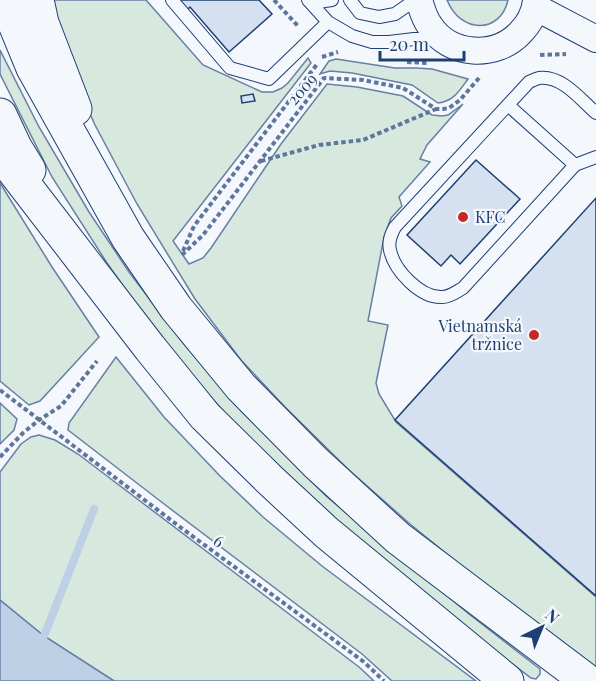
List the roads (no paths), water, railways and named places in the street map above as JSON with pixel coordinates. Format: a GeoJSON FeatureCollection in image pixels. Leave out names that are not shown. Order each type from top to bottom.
{"type":"FeatureCollection","features":[{"type":"Feature","properties":{"kind":"highway"},"geometry":{"type":"LineString","coordinates":[[5,0],[33,68],[128,238],[176,308],[241,387],[315,462],[398,537],[587,681]]}},
{"type":"Feature","properties":{"kind":"highway"},"geometry":{"type":"LineString","coordinates":[[37,0],[42,23],[71,100],[128,238]]}},
{"type":"Feature","properties":{"kind":"highway"},"geometry":{"type":"LineString","coordinates":[[0,115],[15,147],[99,281]]}},
{"type":"Feature","properties":{"kind":"highway"},"geometry":{"type":"LineString","coordinates":[[0,153],[205,416],[326,532],[507,681]]}},
{"type":"Feature","properties":{"kind":"street"},"geometry":{"type":"LineString","coordinates":[[417,0],[430,27],[441,39],[456,47],[476,52],[495,49],[513,40],[527,26],[536,4],[596,39]]}},
{"type":"Feature","properties":{"kind":"lane"},"geometry":{"type":"LineString","coordinates":[[172,0],[230,68],[269,79],[328,22]]}},
{"type":"Feature","properties":{"kind":"lane"},"geometry":{"type":"LineString","coordinates":[[310,2],[332,0]]}},
{"type":"Feature","properties":{"kind":"lane"},"geometry":{"type":"LineString","coordinates":[[350,0],[360,13],[379,17],[395,14],[417,0]]}},
{"type":"Feature","properties":{"kind":"lane"},"geometry":{"type":"LineString","coordinates":[[310,2],[328,22],[352,36],[372,42],[441,39]]}},
{"type":"Feature","properties":{"kind":"lane"},"geometry":{"type":"LineString","coordinates":[[596,113],[563,84],[538,78],[529,82],[395,228],[390,238],[389,249],[398,269],[416,287],[427,294],[441,297],[453,295],[463,288],[575,165],[596,157]]}},
{"type":"Feature","properties":{"kind":"lane"},"geometry":{"type":"LineString","coordinates":[[508,105],[575,165]]}},
{"type":"Feature","properties":{"kind":"water"},"geometry":{"type":"Polygon","coordinates":[[[0,600],[44,636],[114,681],[0,681],[0,600]]]}},
{"type":"Feature","properties":{"kind":"waterway"},"geometry":{"type":"LineString","coordinates":[[44,636],[94,509]]}},
{"type":"Feature","properties":{"kind":"place","name":"KFC"},"geometry":{"type":"Point","coordinates":[463,217]}},
{"type":"Feature","properties":{"kind":"place","name":"Vietnamská tržnice"},"geometry":{"type":"Point","coordinates":[534,335]}}]}
